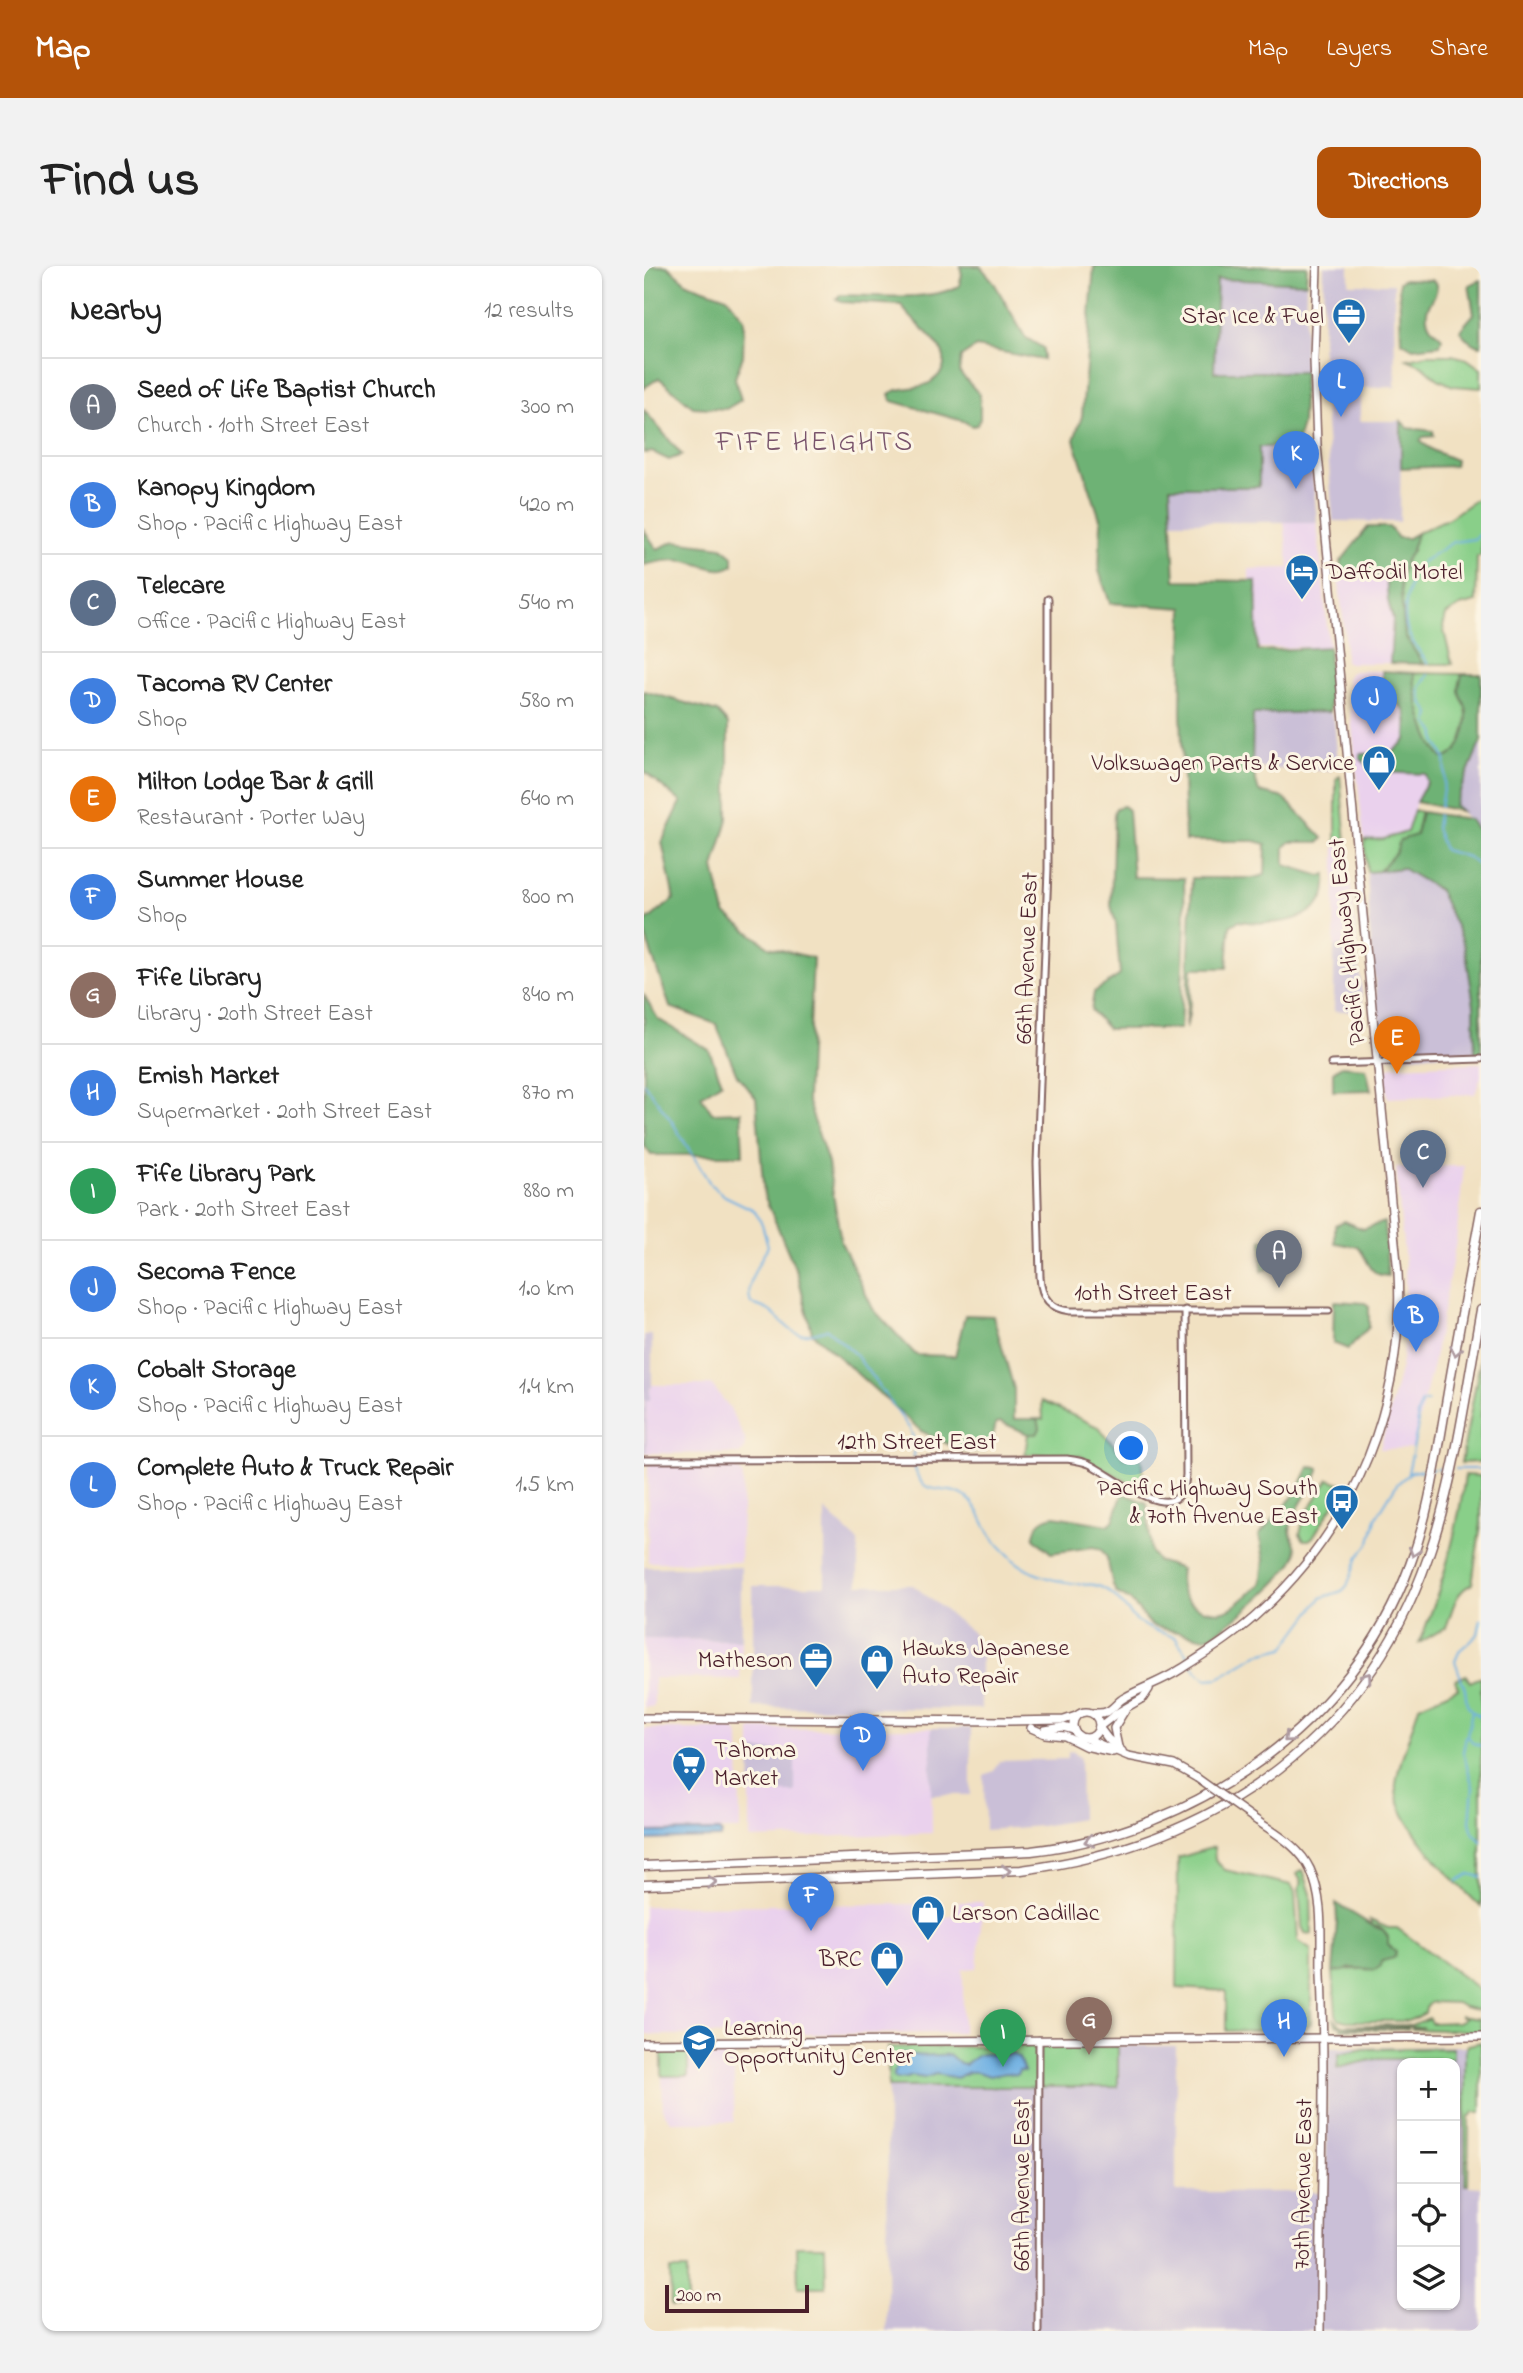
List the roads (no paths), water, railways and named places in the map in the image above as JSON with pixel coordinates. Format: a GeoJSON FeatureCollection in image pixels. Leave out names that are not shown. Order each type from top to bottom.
{"type":"FeatureCollection","features":[{"type":"Feature","properties":{"kind":"highway"},"geometry":{"type":"LineString","coordinates":[[644,1866],[1031,1851],[1108,1837],[1154,1821],[1219,1790],[1284,1742],[1346,1678],[1374,1636],[1410,1566],[1432,1486],[1481,1211]]}},
{"type":"Feature","properties":{"kind":"highway"},"geometry":{"type":"LineString","coordinates":[[644,1885],[1021,1870],[1070,1863],[1121,1850],[1203,1818],[1261,1783],[1343,1708],[1394,1636],[1410,1603],[1435,1538],[1448,1485],[1481,1310]]}},
{"type":"Feature","properties":{"kind":"main road","name":"Pacific Highway East"},"geometry":{"type":"LineString","coordinates":[[1093,1713],[1108,1711],[1124,1698],[1203,1656],[1261,1611],[1292,1581],[1313,1555],[1352,1494],[1381,1424],[1395,1356],[1399,1293],[1319,464],[1314,373],[1317,266]]}},
{"type":"Feature","properties":{"kind":"main road","name":"Pacific Highway East"},"geometry":{"type":"LineString","coordinates":[[1099,1727],[1143,1698],[1151,1686]]}},
{"type":"Feature","properties":{"kind":"main road"},"geometry":{"type":"LineString","coordinates":[[1121,1751],[1115,1727],[1121,1714],[1130,1705]]}},
{"type":"Feature","properties":{"kind":"main road"},"geometry":{"type":"LineString","coordinates":[[644,1718],[1007,1721],[1064,1720],[1084,1711],[1093,1713],[1098,1719],[1099,1727],[1121,1751]]}},
{"type":"Feature","properties":{"kind":"main road"},"geometry":{"type":"LineString","coordinates":[[1074,1730],[1073,1721],[1076,1716]]}},
{"type":"Feature","properties":{"kind":"main road"},"geometry":{"type":"LineString","coordinates":[[1007,1721],[1045,1734],[1065,1736],[1099,1750],[1121,1751]]}},
{"type":"Feature","properties":{"kind":"main road"},"geometry":{"type":"LineString","coordinates":[[1031,1728],[1045,1730],[1063,1727],[1074,1730],[1080,1737],[1121,1751]]}},
{"type":"Feature","properties":{"kind":"main road"},"geometry":{"type":"LineString","coordinates":[[1085,1738],[1093,1736],[1099,1727]]}},
{"type":"Feature","properties":{"kind":"main road","name":"70th Avenue East"},"geometry":{"type":"LineString","coordinates":[[1121,1751],[1168,1763],[1197,1778],[1295,1848],[1305,1860],[1315,1882],[1320,1910],[1324,2037],[1320,2331]]}},
{"type":"Feature","properties":{"kind":"main road"},"geometry":{"type":"LineString","coordinates":[[644,2043],[1481,2037]]}},
{"type":"Feature","properties":{"kind":"street","name":"66th Avenue East"},"geometry":{"type":"LineString","coordinates":[[1048,599],[1048,869],[1037,1163],[1041,1287],[1048,1302],[1060,1310]]}},
{"type":"Feature","properties":{"kind":"street"},"geometry":{"type":"LineString","coordinates":[[1331,1064],[1481,1059]]}},
{"type":"Feature","properties":{"kind":"street","name":"10th Street East"},"geometry":{"type":"LineString","coordinates":[[1060,1310],[1329,1311]]}},
{"type":"Feature","properties":{"kind":"street","name":"12th Street East"},"geometry":{"type":"LineString","coordinates":[[644,1460],[1067,1459],[1088,1464],[1153,1500],[1169,1501],[1179,1496],[1184,1488],[1186,1475],[1185,1310]]}},
{"type":"Feature","properties":{"kind":"street","name":"66th Avenue East"},"geometry":{"type":"LineString","coordinates":[[1038,2331],[1039,2040]]}},
{"type":"Feature","properties":{"kind":"water"},"geometry":{"type":"Polygon","coordinates":[[[719,1831],[722,1834],[720,1838],[644,1840],[644,1832],[719,1831]]]}},
{"type":"Feature","properties":{"kind":"water"},"geometry":{"type":"Polygon","coordinates":[[[903,2053],[920,2056],[950,2055],[965,2065],[983,2054],[1012,2054],[1019,2058],[1024,2071],[1019,2070],[1017,2075],[1007,2073],[989,2076],[968,2072],[957,2078],[936,2074],[924,2078],[912,2076],[896,2079],[893,2076],[897,2058],[903,2053]]]}},
{"type":"Feature","properties":{"kind":"waterway"},"geometry":{"type":"LineString","coordinates":[[1428,664],[1407,629],[1405,613],[1410,574],[1414,568],[1420,567],[1422,562],[1453,542],[1474,539],[1481,533]]}},
{"type":"Feature","properties":{"kind":"waterway"},"geometry":{"type":"LineString","coordinates":[[1428,675],[1419,689],[1423,704],[1430,713],[1428,723],[1436,733],[1436,741],[1445,760],[1440,807]]}},
{"type":"Feature","properties":{"kind":"waterway"},"geometry":{"type":"LineString","coordinates":[[1438,815],[1436,828],[1444,850],[1468,857],[1481,867]]}},
{"type":"Feature","properties":{"kind":"waterway"},"geometry":{"type":"LineString","coordinates":[[644,1083],[671,1120],[711,1185],[725,1196],[754,1210],[762,1224],[768,1246],[751,1281],[751,1304],[770,1311],[796,1333],[808,1334],[827,1329],[856,1355],[910,1429],[914,1440],[914,1457]]}},
{"type":"Feature","properties":{"kind":"waterway"},"geometry":{"type":"LineString","coordinates":[[1408,1473],[1418,1425],[1417,1415],[1422,1402],[1428,1402]]}},
{"type":"Feature","properties":{"kind":"waterway"},"geometry":{"type":"LineString","coordinates":[[914,1463],[917,1475],[927,1487],[958,1493],[971,1501],[993,1538],[1015,1561],[1046,1577],[1096,1585],[1107,1590],[1141,1623],[1175,1637],[1190,1659]]}},
{"type":"Feature","properties":{"kind":"waterway"},"geometry":{"type":"LineString","coordinates":[[1192,1664],[1197,1672],[1207,1679],[1219,1678],[1258,1654],[1284,1648],[1321,1598],[1342,1591],[1347,1586],[1358,1557],[1370,1542],[1376,1518],[1397,1484],[1411,1472],[1433,1469]]}},
{"type":"Feature","properties":{"kind":"waterway"},"geometry":{"type":"LineString","coordinates":[[1438,1469],[1450,1469]]}},
{"type":"Feature","properties":{"kind":"waterway"},"geometry":{"type":"LineString","coordinates":[[1456,1469],[1481,1469]]}},
{"type":"Feature","properties":{"kind":"waterway"},"geometry":{"type":"LineString","coordinates":[[1481,1619],[1478,1634],[1460,1650],[1455,1661],[1465,1689],[1467,1704],[1472,1711],[1467,1735],[1473,1743],[1481,1746]]}},
{"type":"Feature","properties":{"kind":"waterway"},"geometry":{"type":"LineString","coordinates":[[1473,1712],[1481,1716]]}},
{"type":"Feature","properties":{"kind":"waterway"},"geometry":{"type":"LineString","coordinates":[[1466,1736],[1463,1752],[1473,1787],[1470,1822],[1473,1833],[1481,1841]]}},
{"type":"Feature","properties":{"kind":"waterway"},"geometry":{"type":"LineString","coordinates":[[1457,1881],[1470,1874],[1481,1877]]}},
{"type":"Feature","properties":{"kind":"place","name":"Star Ice & Fuel"},"geometry":{"type":"Point","coordinates":[1349,345]}},
{"type":"Feature","properties":{"kind":"place","name":"Complete Auto & Truck Repair"},"geometry":{"type":"Point","coordinates":[1341,417]}},
{"type":"Feature","properties":{"kind":"place","name":"Cobalt Storage"},"geometry":{"type":"Point","coordinates":[1296,489]}},
{"type":"Feature","properties":{"kind":"place","name":"Daffodil Motel"},"geometry":{"type":"Point","coordinates":[1302,601]}},
{"type":"Feature","properties":{"kind":"place","name":"Secoma Fence"},"geometry":{"type":"Point","coordinates":[1374,734]}},
{"type":"Feature","properties":{"kind":"place","name":"Volkswagen Parts & Service"},"geometry":{"type":"Point","coordinates":[1379,792]}},
{"type":"Feature","properties":{"kind":"place","name":"Milton Lodge Bar & Grill"},"geometry":{"type":"Point","coordinates":[1397,1074]}},
{"type":"Feature","properties":{"kind":"place","name":"Telecare"},"geometry":{"type":"Point","coordinates":[1423,1188]}},
{"type":"Feature","properties":{"kind":"place","name":"Seed of Life Baptist Church"},"geometry":{"type":"Point","coordinates":[1279,1288]}},
{"type":"Feature","properties":{"kind":"place","name":"Kanopy Kingdom"},"geometry":{"type":"Point","coordinates":[1416,1352]}},
{"type":"Feature","properties":{"kind":"place","name":"Pacific Highway South & 70th Avenue East"},"geometry":{"type":"Point","coordinates":[1342,1531]}},
{"type":"Feature","properties":{"kind":"place","name":"Matheson"},"geometry":{"type":"Point","coordinates":[816,1689]}},
{"type":"Feature","properties":{"kind":"place","name":"Hawks Japanese Auto Repair"},"geometry":{"type":"Point","coordinates":[877,1691]}},
{"type":"Feature","properties":{"kind":"place","name":"Tacoma RV Center"},"geometry":{"type":"Point","coordinates":[863,1771]}},
{"type":"Feature","properties":{"kind":"place","name":"Tahoma Market"},"geometry":{"type":"Point","coordinates":[689,1793]}},
{"type":"Feature","properties":{"kind":"place","name":"Summer House"},"geometry":{"type":"Point","coordinates":[811,1931]}},
{"type":"Feature","properties":{"kind":"place","name":"Larson Cadillac"},"geometry":{"type":"Point","coordinates":[928,1942]}},
{"type":"Feature","properties":{"kind":"place","name":"BRC"},"geometry":{"type":"Point","coordinates":[887,1988]}},
{"type":"Feature","properties":{"kind":"place","name":"Fife Library"},"geometry":{"type":"Point","coordinates":[1089,2055]}},
{"type":"Feature","properties":{"kind":"place","name":"Emish Market"},"geometry":{"type":"Point","coordinates":[1284,2057]}},
{"type":"Feature","properties":{"kind":"place","name":"Fife Library Park"},"geometry":{"type":"Point","coordinates":[1003,2067]}},
{"type":"Feature","properties":{"kind":"place","name":"Learning Opportunity Center"},"geometry":{"type":"Point","coordinates":[699,2071]}},
{"type":"Feature","properties":{"kind":"district","name":"FIFE HEIGHTS"},"geometry":{"type":"Point","coordinates":[815,440]}}]}
